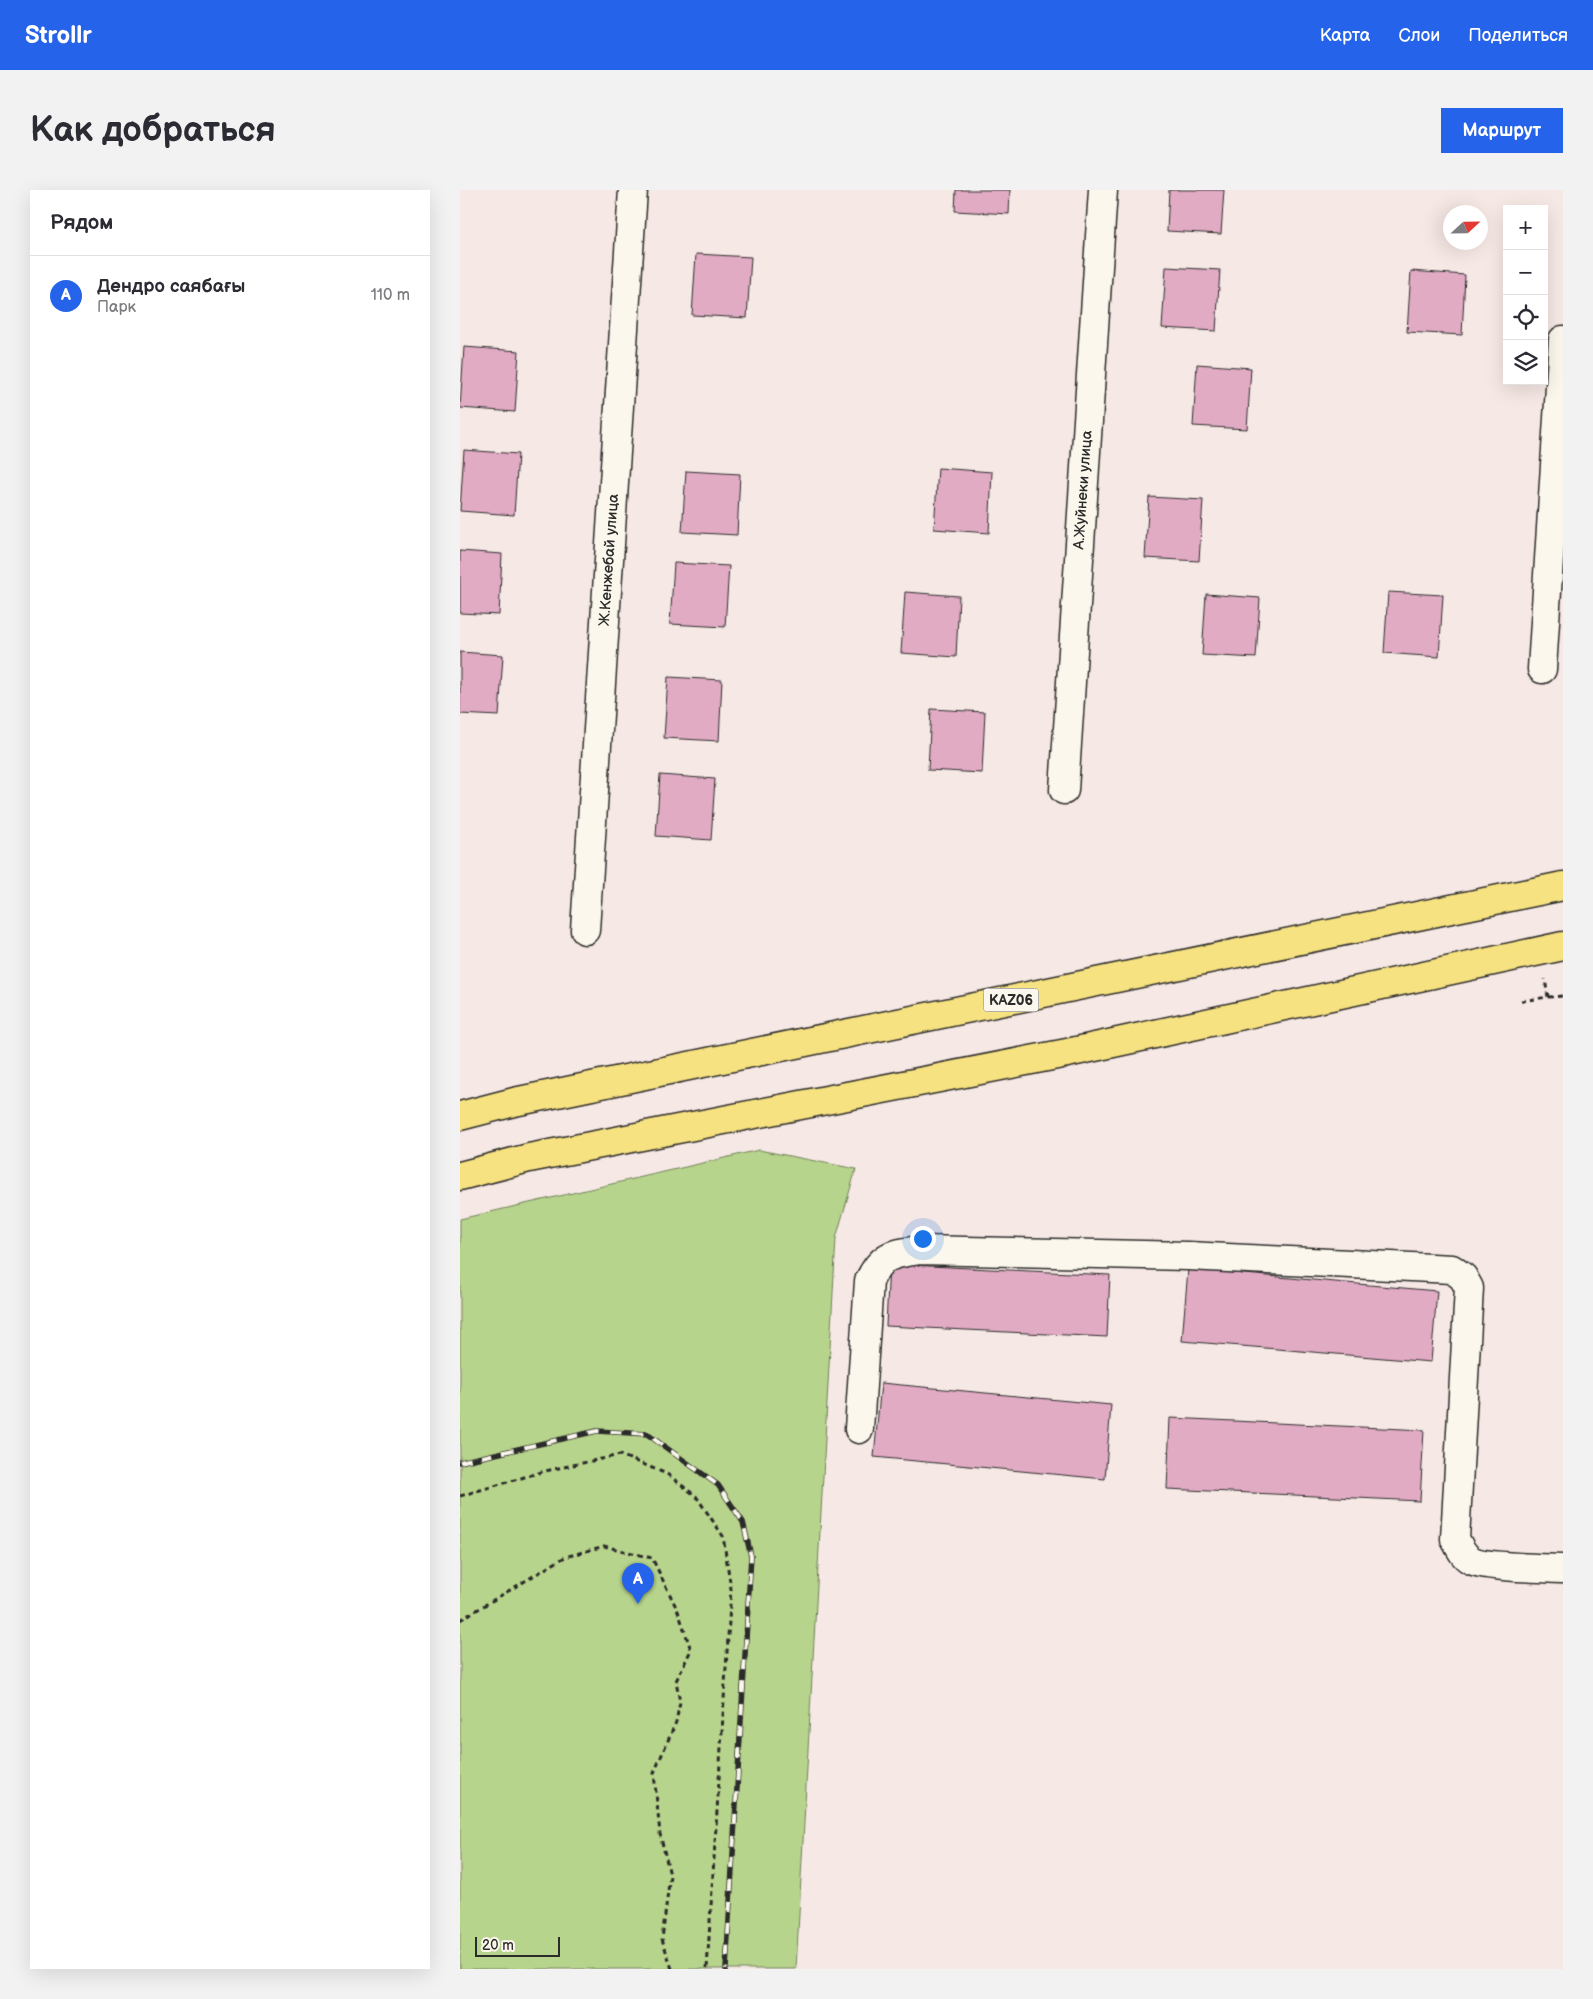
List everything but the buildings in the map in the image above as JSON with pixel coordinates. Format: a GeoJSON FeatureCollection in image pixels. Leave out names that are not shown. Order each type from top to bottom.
{"type":"FeatureCollection","features":[{"type":"Feature","properties":{"kind":"highway","name":"KАZ06"},"geometry":{"type":"LineString","coordinates":[[460,1114],[1563,886]]}},
{"type":"Feature","properties":{"kind":"highway"},"geometry":{"type":"LineString","coordinates":[[460,1176],[529,1158],[1067,1053],[1552,949]]}},
{"type":"Feature","properties":{"kind":"street","name":"Ж.Кенжебай улица"},"geometry":{"type":"LineString","coordinates":[[585,930],[633,190]]}},
{"type":"Feature","properties":{"kind":"street","name":"А.Жуйнеки улица"},"geometry":{"type":"LineString","coordinates":[[1064,790],[1103,190]]}},
{"type":"Feature","properties":{"kind":"street"},"geometry":{"type":"LineString","coordinates":[[1542,669],[1563,340]]}},
{"type":"Feature","properties":{"kind":"street"},"geometry":{"type":"LineString","coordinates":[[859,1429],[869,1281],[876,1266],[895,1253],[920,1250],[1188,1256],[1452,1269],[1463,1277],[1469,1288],[1455,1538],[1461,1550],[1471,1561],[1488,1564],[1563,1569]]}},
{"type":"Feature","properties":{"kind":"path"},"geometry":{"type":"LineString","coordinates":[[1548,997],[1552,949]]}},
{"type":"Feature","properties":{"kind":"path"},"geometry":{"type":"LineString","coordinates":[[1521,1001],[1563,996]]}},
{"type":"Feature","properties":{"kind":"path"},"geometry":{"type":"LineString","coordinates":[[460,1496],[546,1471],[620,1454],[667,1474],[696,1496],[723,1536],[731,1589],[707,1969]]}},
{"type":"Feature","properties":{"kind":"path"},"geometry":{"type":"LineString","coordinates":[[460,1620],[565,1556],[604,1546],[652,1558],[678,1611],[690,1650],[676,1681],[680,1702],[676,1722],[654,1773],[660,1834],[670,1875],[662,1939],[672,1969]]}},
{"type":"Feature","properties":{"kind":"green space"},"geometry":{"type":"Polygon","coordinates":[[[759,1150],[856,1169],[836,1238],[796,1969],[460,1969],[460,1219],[759,1150]]]}},
{"type":"Feature","properties":{"kind":"railway"},"geometry":{"type":"LineString","coordinates":[[460,1462],[597,1431],[647,1434],[718,1485],[743,1522],[751,1556],[726,1969]]}},
{"type":"Feature","properties":{"kind":"place","name":"Дендро саябағы"},"geometry":{"type":"Point","coordinates":[638,1604]}}]}
